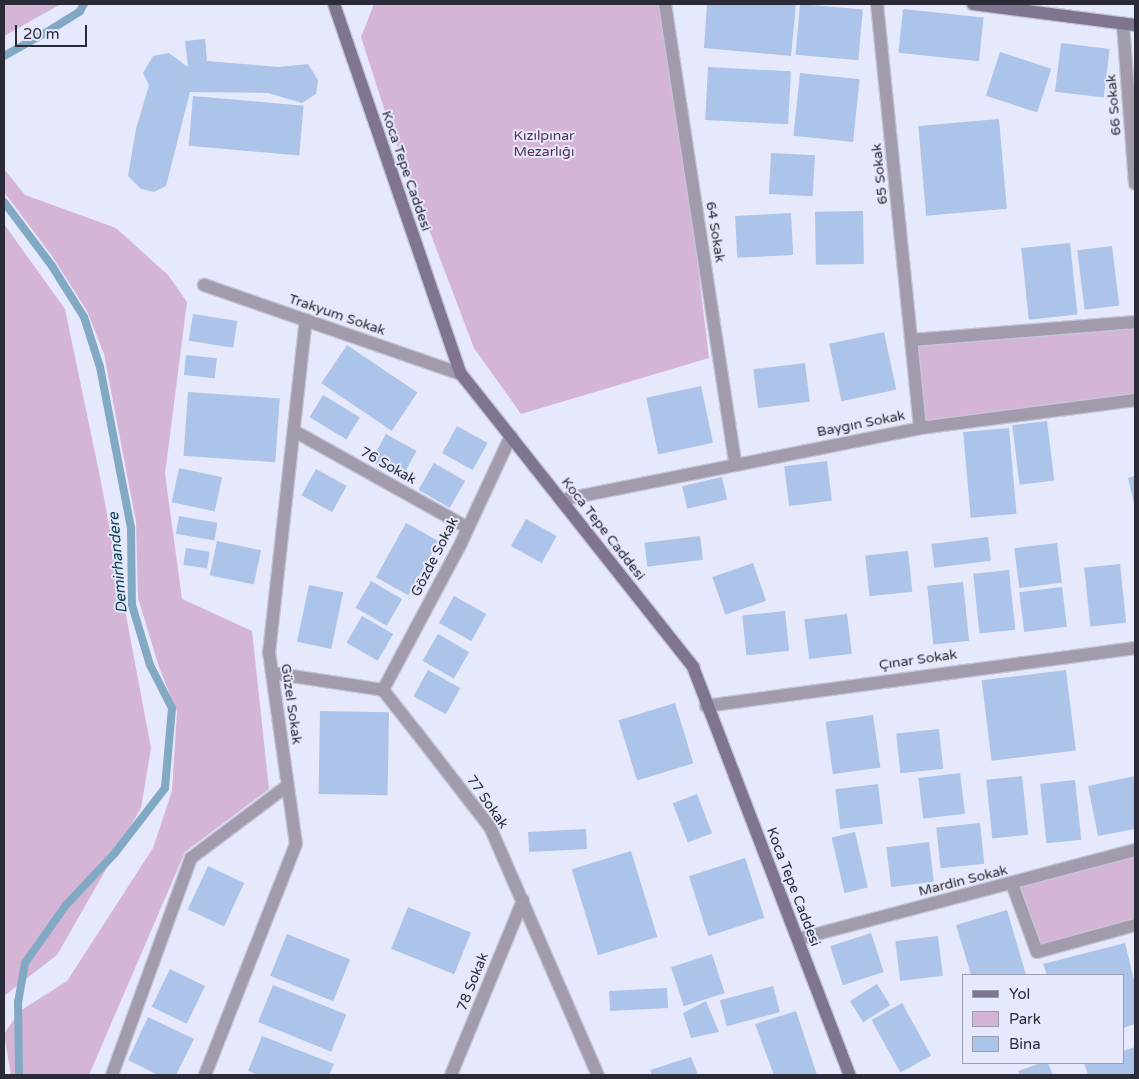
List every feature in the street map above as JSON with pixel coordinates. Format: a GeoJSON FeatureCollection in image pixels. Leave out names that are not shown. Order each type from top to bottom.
{"type":"FeatureCollection","features":[{"type":"Feature","properties":{"kind":"main road","name":"Koca Tepe Caddesi"},"geometry":{"type":"LineString","coordinates":[[334,4],[461,374],[693,668],[706,706],[850,1075]]}},
{"type":"Feature","properties":{"kind":"main road"},"geometry":{"type":"LineString","coordinates":[[973,4],[1129,24]]}},
{"type":"Feature","properties":{"kind":"street","name":"64 Sokak"},"geometry":{"type":"LineString","coordinates":[[665,4],[735,464]]}},
{"type":"Feature","properties":{"kind":"street","name":"65 Sokak"},"geometry":{"type":"LineString","coordinates":[[877,4],[912,340]]}},
{"type":"Feature","properties":{"kind":"street","name":"66 Sokak"},"geometry":{"type":"LineString","coordinates":[[1129,24],[1135,184]]}},
{"type":"Feature","properties":{"kind":"street","name":"Trakyum Sokak"},"geometry":{"type":"LineString","coordinates":[[204,285],[461,374]]}},
{"type":"Feature","properties":{"kind":"street","name":"Güzel Sokak"},"geometry":{"type":"LineString","coordinates":[[205,1075],[296,844],[269,653],[306,320]]}},
{"type":"Feature","properties":{"kind":"street"},"geometry":{"type":"LineString","coordinates":[[912,340],[1135,322]]}},
{"type":"Feature","properties":{"kind":"street","name":"Baygın Sokak"},"geometry":{"type":"LineString","coordinates":[[561,500],[920,428],[912,340]]}},
{"type":"Feature","properties":{"kind":"street"},"geometry":{"type":"LineString","coordinates":[[920,428],[1135,400]]}},
{"type":"Feature","properties":{"kind":"street","name":"76 Sokak"},"geometry":{"type":"LineString","coordinates":[[294,431],[468,528]]}},
{"type":"Feature","properties":{"kind":"street","name":"Gözde Sokak"},"geometry":{"type":"LineString","coordinates":[[382,690],[468,528],[511,436]]}},
{"type":"Feature","properties":{"kind":"street","name":"Çınar Sokak"},"geometry":{"type":"LineString","coordinates":[[706,706],[1135,648]]}},
{"type":"Feature","properties":{"kind":"street"},"geometry":{"type":"LineString","coordinates":[[272,672],[382,690]]}},
{"type":"Feature","properties":{"kind":"street","name":"77 Sokak"},"geometry":{"type":"LineString","coordinates":[[382,690],[490,827],[598,1075]]}},
{"type":"Feature","properties":{"kind":"street"},"geometry":{"type":"LineString","coordinates":[[112,1075],[191,858],[288,786]]}},
{"type":"Feature","properties":{"kind":"street","name":"Mardin Sokak"},"geometry":{"type":"LineString","coordinates":[[798,939],[1135,850]]}},
{"type":"Feature","properties":{"kind":"street"},"geometry":{"type":"LineString","coordinates":[[1012,884],[1037,952],[1135,925]]}},
{"type":"Feature","properties":{"kind":"street","name":"78 Sokak"},"geometry":{"type":"LineString","coordinates":[[450,1075],[523,900]]}},
{"type":"Feature","properties":{"kind":"green space"},"geometry":{"type":"Polygon","coordinates":[[[4,4],[61,4],[4,36],[4,4]]]}},
{"type":"Feature","properties":{"kind":"green space","name":"Kızılpınar Mezarlığı"},"geometry":{"type":"Polygon","coordinates":[[[374,4],[666,4],[709,358],[521,414],[474,348],[390,127],[361,37],[374,4]]]}},
{"type":"Feature","properties":{"kind":"green space"},"geometry":{"type":"Polygon","coordinates":[[[4,169],[25,195],[116,228],[168,275],[187,302],[165,474],[182,599],[252,631],[269,789],[185,852],[89,1075],[11,1075],[4,1034],[20,1011],[67,981],[153,848],[172,791],[177,712],[159,667],[138,598],[136,522],[104,354],[87,311],[52,256],[4,192],[4,169]]]}},
{"type":"Feature","properties":{"kind":"green space"},"geometry":{"type":"Polygon","coordinates":[[[4,224],[65,309],[100,477],[151,748],[141,808],[57,955],[4,996],[4,224]]]}},
{"type":"Feature","properties":{"kind":"green space"},"geometry":{"type":"Polygon","coordinates":[[[1135,322],[1135,400],[920,428],[912,340],[1135,322]]]}},
{"type":"Feature","properties":{"kind":"green space"},"geometry":{"type":"Polygon","coordinates":[[[1135,850],[1135,925],[1037,952],[1012,884],[1135,850]]]}},
{"type":"Feature","properties":{"kind":"building"},"geometry":{"type":"Polygon","coordinates":[[[707,4],[796,4],[791,56],[704,48],[707,4]]]}},
{"type":"Feature","properties":{"kind":"building"},"geometry":{"type":"Polygon","coordinates":[[[800,4],[863,9],[858,60],[796,55],[800,4]]]}},
{"type":"Feature","properties":{"kind":"building"},"geometry":{"type":"Polygon","coordinates":[[[903,9],[984,17],[979,61],[898,53],[903,9]]]}},
{"type":"Feature","properties":{"kind":"building"},"geometry":{"type":"Polygon","coordinates":[[[205,39],[207,61],[279,67],[308,64],[318,80],[316,94],[302,103],[268,93],[190,92],[166,186],[154,192],[141,189],[128,176],[136,129],[149,85],[143,73],[153,56],[169,53],[188,67],[185,41],[205,39]]]}},
{"type":"Feature","properties":{"kind":"building"},"geometry":{"type":"Polygon","coordinates":[[[1061,43],[1110,49],[1104,98],[1055,92],[1061,43]]]}},
{"type":"Feature","properties":{"kind":"building"},"geometry":{"type":"Polygon","coordinates":[[[1000,52],[1051,69],[1037,112],[986,96],[1000,52]]]}},
{"type":"Feature","properties":{"kind":"building"},"geometry":{"type":"Polygon","coordinates":[[[708,67],[791,71],[788,124],[705,120],[708,67]]]}},
{"type":"Feature","properties":{"kind":"building"},"geometry":{"type":"Polygon","coordinates":[[[800,73],[860,79],[853,142],[793,136],[800,73]]]}},
{"type":"Feature","properties":{"kind":"building"},"geometry":{"type":"Polygon","coordinates":[[[193,96],[304,106],[299,155],[189,146],[193,96]]]}},
{"type":"Feature","properties":{"kind":"building"},"geometry":{"type":"Polygon","coordinates":[[[999,119],[1007,209],[926,216],[918,126],[999,119]]]}},
{"type":"Feature","properties":{"kind":"building"},"geometry":{"type":"Polygon","coordinates":[[[771,153],[815,155],[813,196],[769,194],[771,153]]]}},
{"type":"Feature","properties":{"kind":"building"},"geometry":{"type":"Polygon","coordinates":[[[863,211],[864,264],[816,265],[815,212],[863,211]]]}},
{"type":"Feature","properties":{"kind":"building"},"geometry":{"type":"Polygon","coordinates":[[[791,213],[793,255],[737,258],[735,216],[791,213]]]}},
{"type":"Feature","properties":{"kind":"building"},"geometry":{"type":"Polygon","coordinates":[[[1070,243],[1078,315],[1029,320],[1021,248],[1070,243]]]}},
{"type":"Feature","properties":{"kind":"building"},"geometry":{"type":"Polygon","coordinates":[[[1112,246],[1119,306],[1085,310],[1077,250],[1112,246]]]}},
{"type":"Feature","properties":{"kind":"building"},"geometry":{"type":"Polygon","coordinates":[[[193,314],[237,321],[233,348],[189,341],[193,314]]]}},
{"type":"Feature","properties":{"kind":"building"},"geometry":{"type":"Polygon","coordinates":[[[884,332],[896,390],[841,401],[829,344],[884,332]]]}},
{"type":"Feature","properties":{"kind":"building"},"geometry":{"type":"Polygon","coordinates":[[[347,345],[417,393],[392,431],[321,383],[347,345]]]}},
{"type":"Feature","properties":{"kind":"building"},"geometry":{"type":"Polygon","coordinates":[[[186,355],[217,358],[215,378],[184,375],[186,355]]]}},
{"type":"Feature","properties":{"kind":"building"},"geometry":{"type":"Polygon","coordinates":[[[805,363],[810,402],[758,408],[753,369],[805,363]]]}},
{"type":"Feature","properties":{"kind":"building"},"geometry":{"type":"Polygon","coordinates":[[[701,386],[713,443],[658,454],[646,398],[701,386]]]}},
{"type":"Feature","properties":{"kind":"building"},"geometry":{"type":"Polygon","coordinates":[[[188,392],[280,398],[275,462],[184,456],[188,392]]]}},
{"type":"Feature","properties":{"kind":"building"},"geometry":{"type":"Polygon","coordinates":[[[323,395],[360,417],[346,439],[310,417],[323,395]]]}},
{"type":"Feature","properties":{"kind":"building"},"geometry":{"type":"Polygon","coordinates":[[[1047,421],[1054,481],[1020,485],[1012,425],[1047,421]]]}},
{"type":"Feature","properties":{"kind":"building"},"geometry":{"type":"Polygon","coordinates":[[[457,426],[488,443],[473,470],[442,453],[457,426]]]}},
{"type":"Feature","properties":{"kind":"building"},"geometry":{"type":"Polygon","coordinates":[[[1009,428],[1016,514],[971,518],[963,432],[1009,428]]]}},
{"type":"Feature","properties":{"kind":"building"},"geometry":{"type":"Polygon","coordinates":[[[386,434],[417,451],[402,478],[371,461],[386,434]]]}},
{"type":"Feature","properties":{"kind":"building"},"geometry":{"type":"Polygon","coordinates":[[[827,461],[832,501],[789,506],[784,466],[827,461]]]}},
{"type":"Feature","properties":{"kind":"building"},"geometry":{"type":"Polygon","coordinates":[[[434,463],[465,481],[450,508],[418,490],[434,463]]]}},
{"type":"Feature","properties":{"kind":"building"},"geometry":{"type":"Polygon","coordinates":[[[179,468],[222,477],[215,511],[172,502],[179,468]]]}},
{"type":"Feature","properties":{"kind":"building"},"geometry":{"type":"Polygon","coordinates":[[[316,469],[347,486],[332,512],[301,495],[316,469]]]}},
{"type":"Feature","properties":{"kind":"building"},"geometry":{"type":"Polygon","coordinates":[[[1135,476],[1135,507],[1128,478],[1135,476]]]}},
{"type":"Feature","properties":{"kind":"building"},"geometry":{"type":"Polygon","coordinates":[[[722,477],[727,499],[687,509],[682,486],[722,477]]]}},
{"type":"Feature","properties":{"kind":"building"},"geometry":{"type":"Polygon","coordinates":[[[179,516],[217,523],[214,540],[176,534],[179,516]]]}},
{"type":"Feature","properties":{"kind":"building"},"geometry":{"type":"Polygon","coordinates":[[[526,519],[557,536],[542,563],[511,546],[526,519]]]}},
{"type":"Feature","properties":{"kind":"building"},"geometry":{"type":"Polygon","coordinates":[[[406,523],[438,541],[408,595],[376,577],[406,523]]]}},
{"type":"Feature","properties":{"kind":"building"},"geometry":{"type":"Polygon","coordinates":[[[700,536],[703,560],[647,567],[644,543],[700,536]]]}},
{"type":"Feature","properties":{"kind":"building"},"geometry":{"type":"Polygon","coordinates":[[[988,537],[991,561],[934,568],[931,544],[988,537]]]}},
{"type":"Feature","properties":{"kind":"building"},"geometry":{"type":"Polygon","coordinates":[[[217,541],[261,550],[254,585],[210,575],[217,541]]]}},
{"type":"Feature","properties":{"kind":"building"},"geometry":{"type":"Polygon","coordinates":[[[1057,543],[1062,583],[1019,588],[1014,548],[1057,543]]]}},
{"type":"Feature","properties":{"kind":"building"},"geometry":{"type":"Polygon","coordinates":[[[186,548],[210,552],[207,569],[183,565],[186,548]]]}},
{"type":"Feature","properties":{"kind":"building"},"geometry":{"type":"Polygon","coordinates":[[[908,551],[912,592],[870,596],[865,555],[908,551]]]}},
{"type":"Feature","properties":{"kind":"building"},"geometry":{"type":"Polygon","coordinates":[[[753,563],[766,601],[725,615],[712,577],[753,563]]]}},
{"type":"Feature","properties":{"kind":"building"},"geometry":{"type":"Polygon","coordinates":[[[1120,564],[1126,623],[1090,626],[1084,568],[1120,564]]]}},
{"type":"Feature","properties":{"kind":"building"},"geometry":{"type":"Polygon","coordinates":[[[1009,570],[1015,630],[979,633],[973,574],[1009,570]]]}},
{"type":"Feature","properties":{"kind":"building"},"geometry":{"type":"Polygon","coordinates":[[[371,581],[402,599],[387,626],[356,608],[371,581]]]}},
{"type":"Feature","properties":{"kind":"building"},"geometry":{"type":"Polygon","coordinates":[[[963,582],[969,641],[933,644],[927,586],[963,582]]]}},
{"type":"Feature","properties":{"kind":"building"},"geometry":{"type":"Polygon","coordinates":[[[309,585],[343,592],[331,649],[297,642],[309,585]]]}},
{"type":"Feature","properties":{"kind":"building"},"geometry":{"type":"Polygon","coordinates":[[[1062,587],[1067,627],[1024,632],[1019,592],[1062,587]]]}},
{"type":"Feature","properties":{"kind":"building"},"geometry":{"type":"Polygon","coordinates":[[[454,596],[486,614],[471,641],[439,623],[454,596]]]}},
{"type":"Feature","properties":{"kind":"building"},"geometry":{"type":"Polygon","coordinates":[[[785,611],[789,651],[746,655],[742,615],[785,611]]]}},
{"type":"Feature","properties":{"kind":"building"},"geometry":{"type":"Polygon","coordinates":[[[847,614],[852,654],[809,659],[804,619],[847,614]]]}},
{"type":"Feature","properties":{"kind":"building"},"geometry":{"type":"Polygon","coordinates":[[[362,616],[393,634],[378,661],[346,643],[362,616]]]}},
{"type":"Feature","properties":{"kind":"building"},"geometry":{"type":"Polygon","coordinates":[[[438,634],[469,652],[454,679],[422,661],[438,634]]]}},
{"type":"Feature","properties":{"kind":"building"},"geometry":{"type":"Polygon","coordinates":[[[428,670],[460,688],[446,714],[413,696],[428,670]]]}},
{"type":"Feature","properties":{"kind":"building"},"geometry":{"type":"Polygon","coordinates":[[[1066,670],[1076,750],[992,761],[982,680],[1066,670]]]}},
{"type":"Feature","properties":{"kind":"building"},"geometry":{"type":"Polygon","coordinates":[[[675,703],[693,763],[637,780],[619,720],[675,703]]]}},
{"type":"Feature","properties":{"kind":"building"},"geometry":{"type":"Polygon","coordinates":[[[320,711],[389,712],[388,795],[319,794],[320,711]]]}},
{"type":"Feature","properties":{"kind":"building"},"geometry":{"type":"Polygon","coordinates":[[[873,715],[880,767],[833,774],[825,722],[873,715]]]}},
{"type":"Feature","properties":{"kind":"building"},"geometry":{"type":"Polygon","coordinates":[[[939,729],[943,769],[900,773],[896,733],[939,729]]]}},
{"type":"Feature","properties":{"kind":"building"},"geometry":{"type":"Polygon","coordinates":[[[960,773],[965,814],[923,819],[918,778],[960,773]]]}},
{"type":"Feature","properties":{"kind":"building"},"geometry":{"type":"Polygon","coordinates":[[[1022,776],[1028,835],[992,838],[986,780],[1022,776]]]}},
{"type":"Feature","properties":{"kind":"building"},"geometry":{"type":"Polygon","coordinates":[[[1135,776],[1135,829],[1098,836],[1088,786],[1135,776]]]}},
{"type":"Feature","properties":{"kind":"building"},"geometry":{"type":"Polygon","coordinates":[[[1075,780],[1081,840],[1046,843],[1040,784],[1075,780]]]}},
{"type":"Feature","properties":{"kind":"building"},"geometry":{"type":"Polygon","coordinates":[[[878,784],[883,824],[840,829],[835,789],[878,784]]]}},
{"type":"Feature","properties":{"kind":"building"},"geometry":{"type":"Polygon","coordinates":[[[697,794],[712,833],[688,843],[673,803],[697,794]]]}},
{"type":"Feature","properties":{"kind":"building"},"geometry":{"type":"Polygon","coordinates":[[[980,823],[984,864],[941,868],[936,828],[980,823]]]}},
{"type":"Feature","properties":{"kind":"building"},"geometry":{"type":"Polygon","coordinates":[[[586,829],[587,849],[529,852],[528,832],[586,829]]]}},
{"type":"Feature","properties":{"kind":"building"},"geometry":{"type":"Polygon","coordinates":[[[855,832],[868,888],[844,893],[832,837],[855,832]]]}},
{"type":"Feature","properties":{"kind":"building"},"geometry":{"type":"Polygon","coordinates":[[[929,842],[934,882],[891,887],[886,847],[929,842]]]}},
{"type":"Feature","properties":{"kind":"building"},"geometry":{"type":"Polygon","coordinates":[[[631,851],[657,937],[598,955],[572,869],[631,851]]]}},
{"type":"Feature","properties":{"kind":"building"},"geometry":{"type":"Polygon","coordinates":[[[745,858],[764,918],[708,936],[689,876],[745,858]]]}},
{"type":"Feature","properties":{"kind":"building"},"geometry":{"type":"Polygon","coordinates":[[[208,866],[244,883],[224,926],[188,910],[208,866]]]}},
{"type":"Feature","properties":{"kind":"building"},"geometry":{"type":"Polygon","coordinates":[[[408,907],[471,932],[454,974],[391,949],[408,907]]]}},
{"type":"Feature","properties":{"kind":"building"},"geometry":{"type":"Polygon","coordinates":[[[1007,910],[1026,974],[971,974],[956,925],[1007,910]]]}},
{"type":"Feature","properties":{"kind":"building"},"geometry":{"type":"Polygon","coordinates":[[[871,933],[884,972],[843,985],[830,946],[871,933]]]}},
{"type":"Feature","properties":{"kind":"building"},"geometry":{"type":"Polygon","coordinates":[[[287,934],[350,959],[333,1001],[270,976],[287,934]]]}},
{"type":"Feature","properties":{"kind":"building"},"geometry":{"type":"Polygon","coordinates":[[[938,936],[943,976],[900,981],[895,941],[938,936]]]}},
{"type":"Feature","properties":{"kind":"building"},"geometry":{"type":"Polygon","coordinates":[[[1125,943],[1135,984],[1135,1024],[1124,1028],[1124,974],[1047,974],[1043,964],[1125,943]]]}},
{"type":"Feature","properties":{"kind":"building"},"geometry":{"type":"Polygon","coordinates":[[[712,954],[725,993],[684,1006],[671,967],[712,954]]]}},
{"type":"Feature","properties":{"kind":"building"},"geometry":{"type":"Polygon","coordinates":[[[170,969],[205,986],[187,1024],[152,1007],[170,969]]]}},
{"type":"Feature","properties":{"kind":"building"},"geometry":{"type":"Polygon","coordinates":[[[877,984],[890,1005],[863,1022],[850,1001],[877,984]]]}},
{"type":"Feature","properties":{"kind":"building"},"geometry":{"type":"Polygon","coordinates":[[[273,985],[346,1015],[331,1052],[258,1022],[273,985]]]}},
{"type":"Feature","properties":{"kind":"building"},"geometry":{"type":"Polygon","coordinates":[[[773,986],[780,1012],[727,1026],[720,1000],[773,986]]]}},
{"type":"Feature","properties":{"kind":"building"},"geometry":{"type":"Polygon","coordinates":[[[667,988],[668,1008],[610,1011],[609,991],[667,988]]]}},
{"type":"Feature","properties":{"kind":"building"},"geometry":{"type":"Polygon","coordinates":[[[706,1001],[719,1032],[691,1038],[683,1013],[706,1001]]]}},
{"type":"Feature","properties":{"kind":"building"},"geometry":{"type":"Polygon","coordinates":[[[902,1003],[931,1055],[900,1072],[871,1020],[902,1003]]]}},
{"type":"Feature","properties":{"kind":"building"},"geometry":{"type":"Polygon","coordinates":[[[796,1011],[817,1075],[774,1075],[755,1024],[796,1011]]]}},
{"type":"Feature","properties":{"kind":"building"},"geometry":{"type":"Polygon","coordinates":[[[148,1017],[194,1039],[176,1075],[158,1075],[128,1060],[148,1017]]]}},
{"type":"Feature","properties":{"kind":"building"},"geometry":{"type":"Polygon","coordinates":[[[262,1036],[334,1064],[329,1075],[259,1075],[248,1071],[262,1036]]]}},
{"type":"Feature","properties":{"kind":"building"},"geometry":{"type":"Polygon","coordinates":[[[1135,1047],[1135,1075],[1088,1075],[1084,1064],[1124,1064],[1124,1051],[1135,1047]]]}},
{"type":"Feature","properties":{"kind":"building"},"geometry":{"type":"Polygon","coordinates":[[[691,1057],[698,1075],[652,1075],[650,1070],[691,1057]]]}},
{"type":"Feature","properties":{"kind":"building"},"geometry":{"type":"Polygon","coordinates":[[[1038,1064],[1048,1064],[1053,1075],[1020,1075],[1018,1071],[1038,1064]]]}},
{"type":"Feature","properties":{"kind":"waterway","name":"Demirhandere"},"geometry":{"type":"LineString","coordinates":[[4,56],[80,11],[84,4]]}},
{"type":"Feature","properties":{"kind":"waterway","name":"Demirhandere"},"geometry":{"type":"LineString","coordinates":[[4,202],[52,266],[84,317],[100,367],[131,528],[132,605],[150,665],[172,708],[165,788],[115,853],[66,905],[25,963],[18,1002],[19,1075]]}}]}
